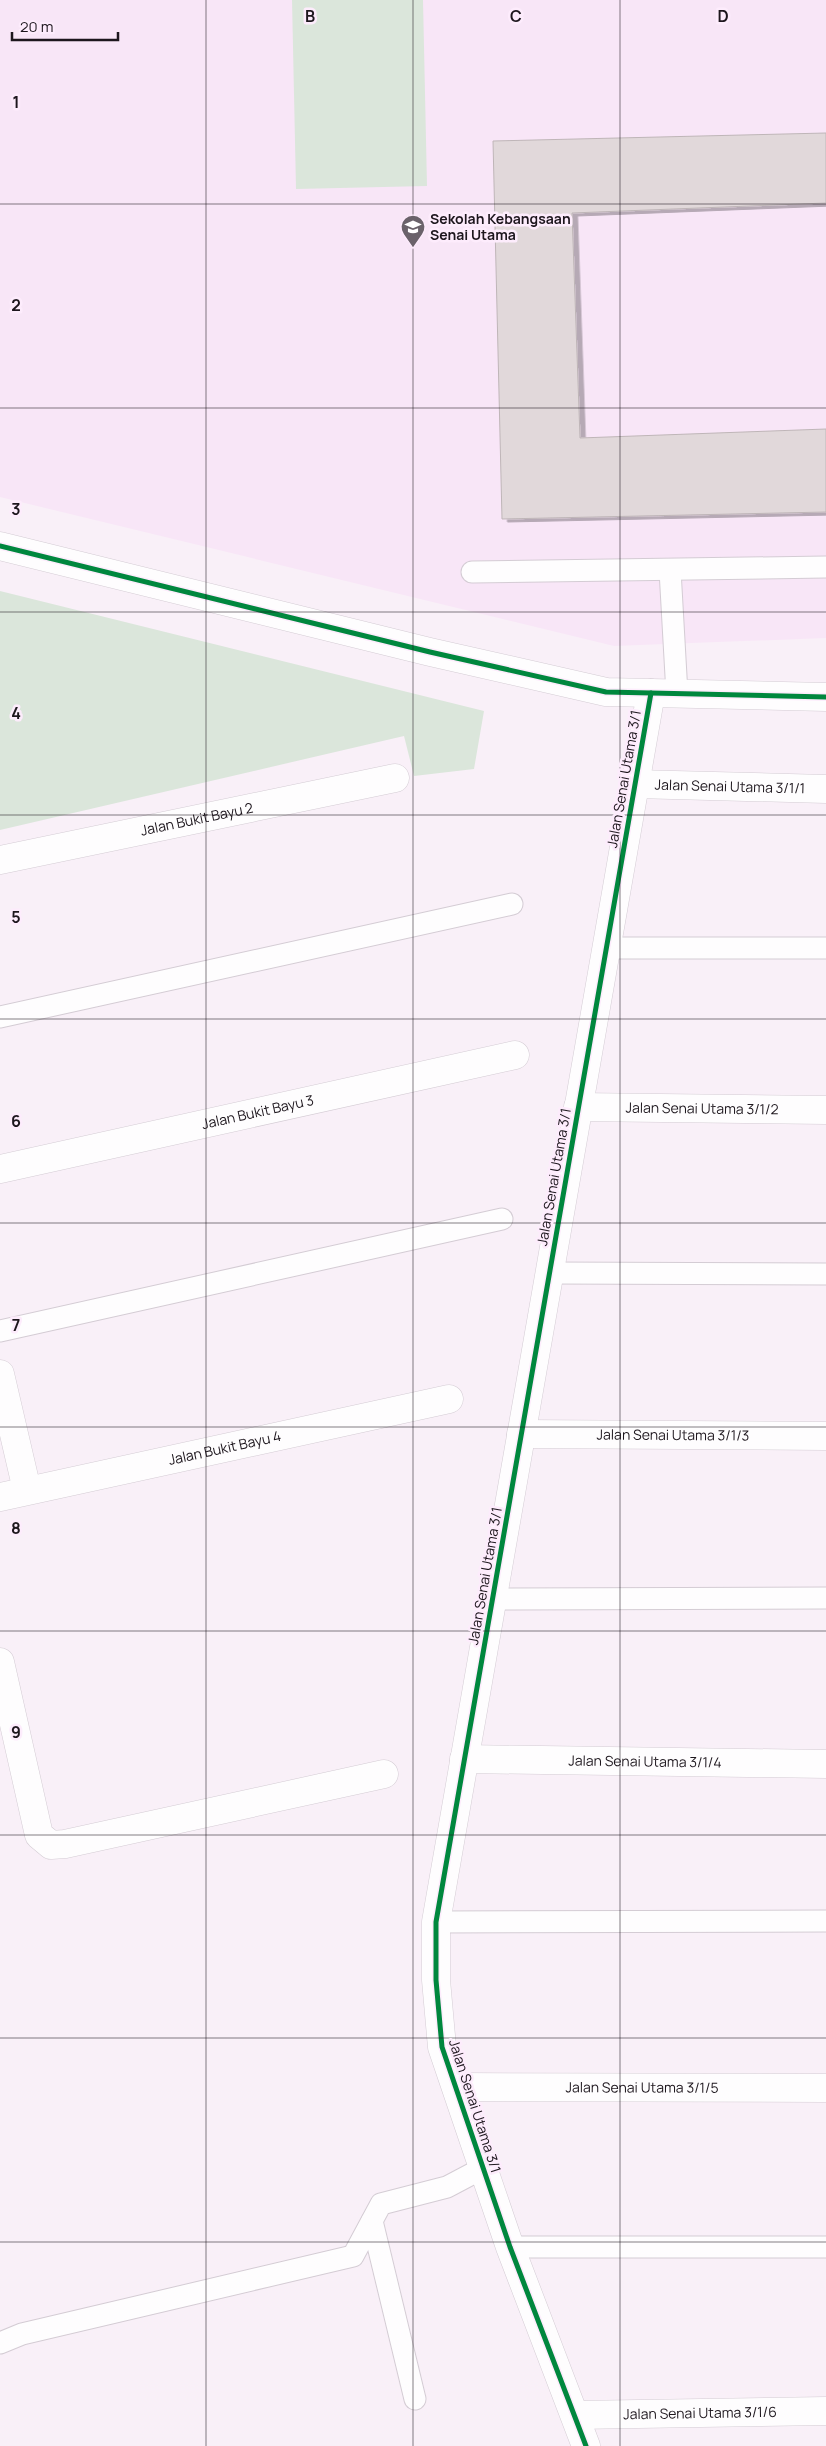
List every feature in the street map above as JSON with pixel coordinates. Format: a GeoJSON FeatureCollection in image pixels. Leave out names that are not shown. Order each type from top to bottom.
{"type":"FeatureCollection","features":[{"type":"Feature","properties":{"kind":"street"},"geometry":{"type":"LineString","coordinates":[[0,546],[458,659],[606,692],[826,696]]}},
{"type":"Feature","properties":{"kind":"street","name":"Jalan Senai Utama 3/1"},"geometry":{"type":"LineString","coordinates":[[586,2446],[510,2247],[442,2047],[436,1980],[436,1922],[635,784],[664,694]]}},
{"type":"Feature","properties":{"kind":"street","name":"Jalan Bukit Bayu 2"},"geometry":{"type":"LineString","coordinates":[[0,860],[395,778]]}},
{"type":"Feature","properties":{"kind":"street","name":"Jalan Senai Utama 3/1/1"},"geometry":{"type":"LineString","coordinates":[[635,784],[826,789]]}},
{"type":"Feature","properties":{"kind":"street","name":"Jalan Bukit Bayu 3"},"geometry":{"type":"LineString","coordinates":[[0,1169],[515,1055]]}},
{"type":"Feature","properties":{"kind":"street","name":"Jalan Senai Utama 3/1/2"},"geometry":{"type":"LineString","coordinates":[[578,1107],[826,1110]]}},
{"type":"Feature","properties":{"kind":"street"},"geometry":{"type":"LineString","coordinates":[[0,1374],[28,1490]]}},
{"type":"Feature","properties":{"kind":"street","name":"Jalan Bukit Bayu 4"},"geometry":{"type":"LineString","coordinates":[[0,1497],[449,1398]]}},
{"type":"Feature","properties":{"kind":"street","name":"Jalan Senai Utama 3/1/3"},"geometry":{"type":"LineString","coordinates":[[521,1434],[826,1436]]}},
{"type":"Feature","properties":{"kind":"street"},"geometry":{"type":"LineString","coordinates":[[0,1662],[39,1835],[50,1845],[65,1844],[384,1774]]}},
{"type":"Feature","properties":{"kind":"street","name":"Jalan Senai Utama 3/1/4"},"geometry":{"type":"LineString","coordinates":[[464,1759],[826,1764]]}},
{"type":"Feature","properties":{"kind":"street","name":"Jalan Senai Utama 3/1/5"},"geometry":{"type":"LineString","coordinates":[[457,2087],[826,2088]]}},
{"type":"Feature","properties":{"kind":"street","name":"Jalan Senai Utama 3/1/6"},"geometry":{"type":"LineString","coordinates":[[575,2415],[826,2411]]}},
{"type":"Feature","properties":{"kind":"lane"},"geometry":{"type":"LineString","coordinates":[[472,572],[826,567]]}},
{"type":"Feature","properties":{"kind":"lane"},"geometry":{"type":"LineString","coordinates":[[664,694],[670,570]]}},
{"type":"Feature","properties":{"kind":"lane"},"geometry":{"type":"LineString","coordinates":[[0,1017],[512,904]]}},
{"type":"Feature","properties":{"kind":"lane"},"geometry":{"type":"LineString","coordinates":[[606,948],[826,948]]}},
{"type":"Feature","properties":{"kind":"lane"},"geometry":{"type":"LineString","coordinates":[[0,1331],[502,1219]]}},
{"type":"Feature","properties":{"kind":"lane"},"geometry":{"type":"LineString","coordinates":[[549,1273],[826,1274]]}},
{"type":"Feature","properties":{"kind":"lane"},"geometry":{"type":"LineString","coordinates":[[492,1599],[826,1598]]}},
{"type":"Feature","properties":{"kind":"lane"},"geometry":{"type":"LineString","coordinates":[[436,1922],[826,1921]]}},
{"type":"Feature","properties":{"kind":"lane"},"geometry":{"type":"LineString","coordinates":[[0,2343],[22,2334],[353,2256],[381,2204],[447,2187],[483,2168]]}},
{"type":"Feature","properties":{"kind":"lane"},"geometry":{"type":"LineString","coordinates":[[372,2221],[415,2399]]}},
{"type":"Feature","properties":{"kind":"lane"},"geometry":{"type":"LineString","coordinates":[[510,2247],[826,2247]]}},
{"type":"Feature","properties":{"kind":"shaded area","name":"Sekolah Kebangsaan Senai Utama"},"geometry":{"type":"Polygon","coordinates":[[[0,0],[826,0],[826,638],[614,646],[0,497],[0,0]]]}},
{"type":"Feature","properties":{"kind":"shaded area"},"geometry":{"type":"Polygon","coordinates":[[[292,0],[423,0],[427,186],[296,189],[292,0]]]}},
{"type":"Feature","properties":{"kind":"shaded area"},"geometry":{"type":"Polygon","coordinates":[[[0,591],[484,711],[474,769],[414,776],[404,736],[0,830],[0,591]]]}},
{"type":"Feature","properties":{"kind":"building"},"geometry":{"type":"Polygon","coordinates":[[[826,133],[826,203],[572,213],[580,438],[826,429],[826,512],[502,519],[493,141],[826,133]]]}},
{"type":"Feature","properties":{"kind":"cycle path"},"geometry":{"type":"LineString","coordinates":[[0,546],[430,652],[606,692],[826,697]]}},
{"type":"Feature","properties":{"kind":"cycle path"},"geometry":{"type":"LineString","coordinates":[[586,2446],[510,2247],[442,2047],[436,1980],[436,1922],[651,693]]}},
{"type":"Feature","properties":{"kind":"place","name":"Sekolah Kebangsaan Senai Utama"},"geometry":{"type":"Point","coordinates":[413,248]}}]}
